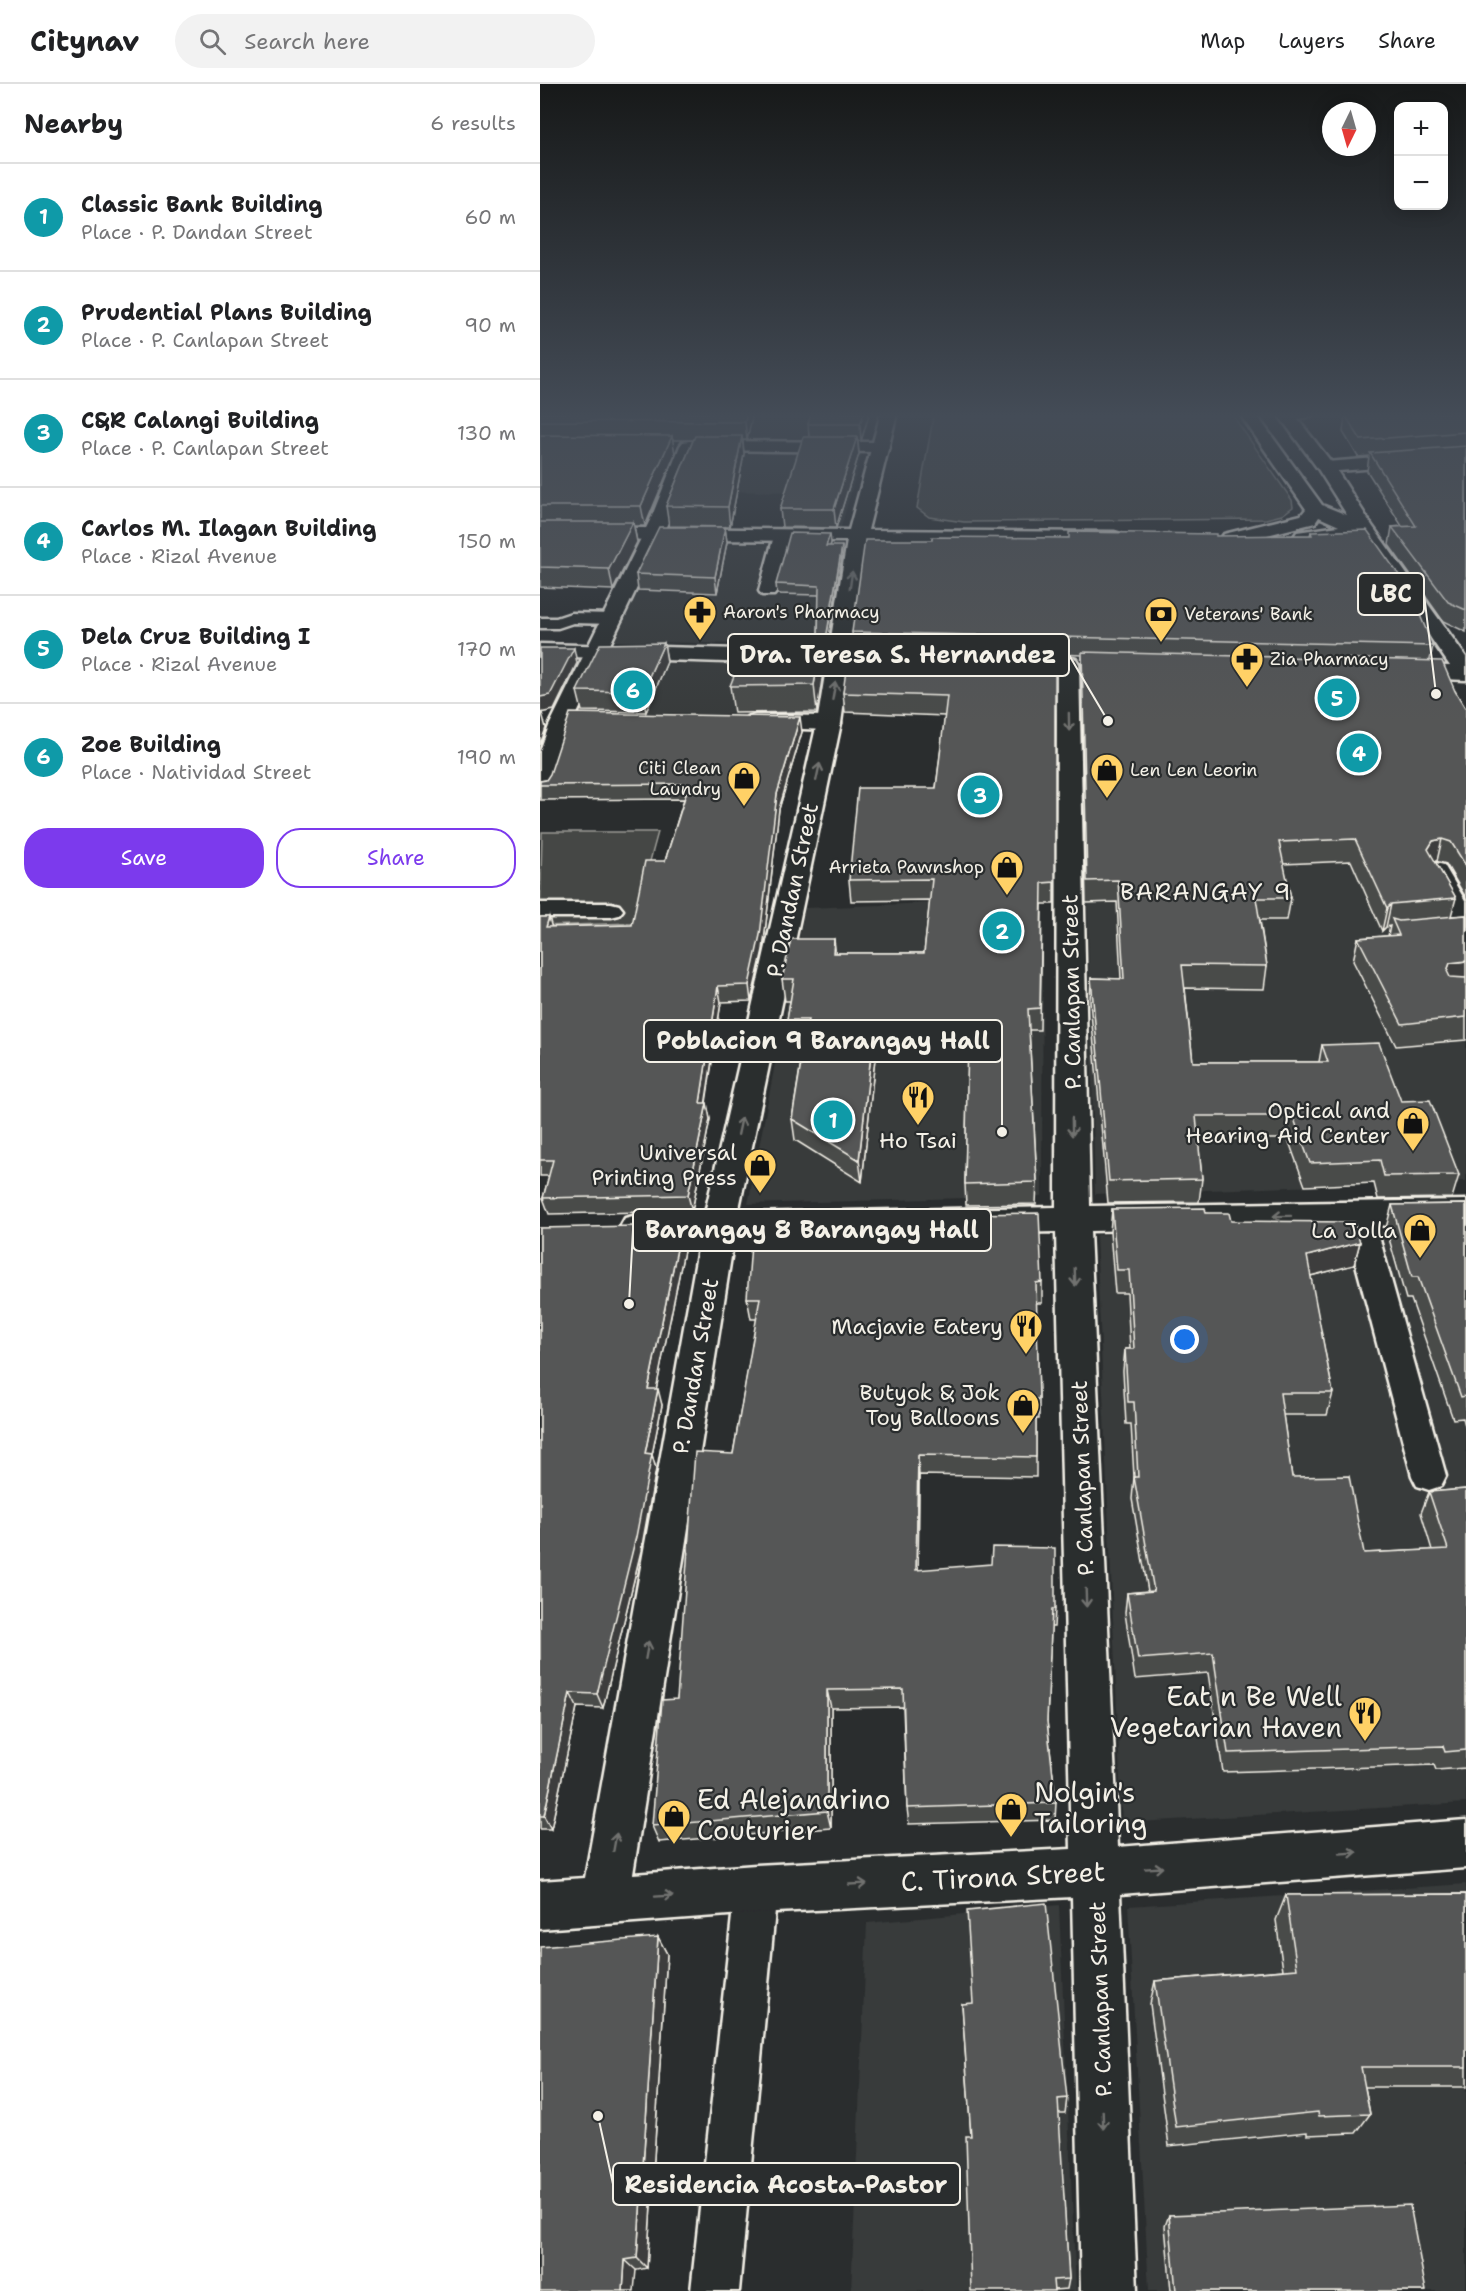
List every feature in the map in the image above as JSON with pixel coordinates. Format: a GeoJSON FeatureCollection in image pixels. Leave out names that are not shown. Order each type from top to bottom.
{"type":"FeatureCollection","features":[{"type":"Feature","properties":{"kind":"street"},"geometry":{"type":"LineString","coordinates":[[540,788],[551,719],[596,651],[662,516]]}},
{"type":"Feature","properties":{"kind":"street","name":"P. Dandan Street"},"geometry":{"type":"LineString","coordinates":[[605,1900],[719,1224],[829,723],[857,536],[862,516]]}},
{"type":"Feature","properties":{"kind":"street"},"geometry":{"type":"LineString","coordinates":[[1231,538],[1308,519],[1310,516]]}},
{"type":"Feature","properties":{"kind":"street"},"geometry":{"type":"LineString","coordinates":[[1333,516],[1364,528]]}},
{"type":"Feature","properties":{"kind":"street"},"geometry":{"type":"LineString","coordinates":[[1357,516],[1466,673]]}},
{"type":"Feature","properties":{"kind":"street"},"geometry":{"type":"LineString","coordinates":[[1209,538],[1319,535],[1364,528]]}},
{"type":"Feature","properties":{"kind":"street"},"geometry":{"type":"LineString","coordinates":[[540,533],[653,536],[1135,538]]}},
{"type":"Feature","properties":{"kind":"street"},"geometry":{"type":"LineString","coordinates":[[540,650],[864,660]]}},
{"type":"Feature","properties":{"kind":"street","name":"P. Canlapan Street"},"geometry":{"type":"LineString","coordinates":[[1068,664],[1073,1218],[1109,2291]]}},
{"type":"Feature","properties":{"kind":"street"},"geometry":{"type":"LineString","coordinates":[[1380,671],[1466,673]]}},
{"type":"Feature","properties":{"kind":"street"},"geometry":{"type":"LineString","coordinates":[[551,719],[586,720]]}},
{"type":"Feature","properties":{"kind":"street"},"geometry":{"type":"LineString","coordinates":[[736,722],[829,723]]}},
{"type":"Feature","properties":{"kind":"street"},"geometry":{"type":"LineString","coordinates":[[612,1227],[1466,1212]]}},
{"type":"Feature","properties":{"kind":"street","name":"C. Tirona Street"},"geometry":{"type":"LineString","coordinates":[[540,1905],[756,1889],[1096,1872],[1466,1845]]}},
{"type":"Feature","properties":{"kind":"lane"},"geometry":{"type":"LineString","coordinates":[[768,591],[782,536]]}},
{"type":"Feature","properties":{"kind":"lane"},"geometry":{"type":"LineString","coordinates":[[540,606],[573,607],[576,610],[571,618]]}},
{"type":"Feature","properties":{"kind":"lane"},"geometry":{"type":"LineString","coordinates":[[540,622],[558,623],[571,618],[612,620]]}},
{"type":"Feature","properties":{"kind":"lane"},"geometry":{"type":"LineString","coordinates":[[1436,870],[1466,923]]}},
{"type":"Feature","properties":{"kind":"lane"},"geometry":{"type":"LineString","coordinates":[[540,910],[611,910]]}},
{"type":"Feature","properties":{"kind":"lane"},"geometry":{"type":"LineString","coordinates":[[1442,930],[1466,928]]}},
{"type":"Feature","properties":{"kind":"lane"},"geometry":{"type":"LineString","coordinates":[[1358,1215],[1429,1476]]}},
{"type":"Feature","properties":{"kind":"lane"},"geometry":{"type":"LineString","coordinates":[[715,2291],[756,1889]]}},
{"type":"Feature","properties":{"kind":"shaded area"},"geometry":{"type":"Polygon","coordinates":[[[796,516],[844,516],[839,534],[791,533],[796,516]]]}},
{"type":"Feature","properties":{"kind":"shaded area"},"geometry":{"type":"Polygon","coordinates":[[[1278,516],[1266,519],[964,522],[929,517],[1278,516]]]}},
{"type":"Feature","properties":{"kind":"shaded area"},"geometry":{"type":"Polygon","coordinates":[[[660,543],[843,543],[826,646],[613,641],[660,543]]]}},
{"type":"Feature","properties":{"kind":"shaded area"},"geometry":{"type":"Polygon","coordinates":[[[607,660],[821,668],[810,716],[580,712],[607,660]]]}},
{"type":"Feature","properties":{"kind":"shaded area"},"geometry":{"type":"Polygon","coordinates":[[[1466,721],[1466,1181],[1095,1194],[1083,743],[1466,721]]]}},
{"type":"Feature","properties":{"kind":"shaded area"},"geometry":{"type":"Polygon","coordinates":[[[542,832],[658,832],[633,923],[540,926],[542,832]]]}},
{"type":"Feature","properties":{"kind":"shaded area"},"geometry":{"type":"Polygon","coordinates":[[[1043,886],[1042,1196],[748,1204],[805,908],[954,902],[1043,886]]]}},
{"type":"Feature","properties":{"kind":"shaded area"},"geometry":{"type":"Polygon","coordinates":[[[1466,1231],[1466,1803],[1122,1823],[1096,1235],[1466,1231]]]}},
{"type":"Feature","properties":{"kind":"shaded area"},"geometry":{"type":"Polygon","coordinates":[[[1466,1884],[1466,2291],[1149,2291],[1128,1906],[1466,1884]]]}},
{"type":"Feature","properties":{"kind":"shaded area"},"geometry":{"type":"Polygon","coordinates":[[[1059,1905],[1076,2291],[851,2291],[867,1923],[1059,1905]]]}},
{"type":"Feature","properties":{"kind":"building"},"geometry":{"type":"Polygon","coordinates":[[[1410,516],[1466,516],[1466,610],[1448,602],[1392,527],[1416,526],[1410,516]]]}},
{"type":"Feature","properties":{"kind":"building"},"geometry":{"type":"Polygon","coordinates":[[[540,522],[633,522],[609,569],[540,567],[540,522]]]}},
{"type":"Feature","properties":{"kind":"building"},"geometry":{"type":"Polygon","coordinates":[[[659,527],[725,527],[715,577],[636,574],[659,527]]]}},
{"type":"Feature","properties":{"kind":"building"},"geometry":{"type":"Polygon","coordinates":[[[1367,530],[1409,589],[1433,646],[852,632],[865,540],[932,540],[932,537],[1069,538],[1069,532],[1216,534],[1216,536],[1312,535],[1311,532],[1367,530]]]}},
{"type":"Feature","properties":{"kind":"building"},"geometry":{"type":"Polygon","coordinates":[[[790,533],[830,534],[826,546],[842,546],[826,639],[818,638],[819,586],[776,584],[790,533]]]}},
{"type":"Feature","properties":{"kind":"building"},"geometry":{"type":"Polygon","coordinates":[[[749,638],[822,640],[814,685],[730,686],[749,638]]]}},
{"type":"Feature","properties":{"kind":"building"},"geometry":{"type":"Polygon","coordinates":[[[664,643],[642,692],[577,691],[600,644],[664,643]]]}},
{"type":"Feature","properties":{"kind":"building"},"geometry":{"type":"Polygon","coordinates":[[[849,647],[1055,652],[1055,882],[1042,883],[1040,1008],[1028,1009],[1037,1182],[965,1184],[968,1038],[873,1037],[859,1160],[792,1119],[808,1020],[787,1020],[794,979],[782,979],[791,939],[834,939],[833,953],[924,953],[932,879],[849,880],[858,788],[936,788],[947,696],[843,693],[849,647]]]}},
{"type":"Feature","properties":{"kind":"building"},"geometry":{"type":"Polygon","coordinates":[[[540,648],[574,648],[550,695],[540,697],[540,648]]]}},
{"type":"Feature","properties":{"kind":"building"},"geometry":{"type":"Polygon","coordinates":[[[1082,652],[1442,661],[1466,709],[1466,866],[1451,842],[1442,839],[1433,841],[1428,849],[1456,898],[1391,904],[1387,908],[1355,839],[1279,842],[1291,898],[1256,898],[1267,966],[1182,965],[1193,1062],[1328,1062],[1322,1045],[1379,1043],[1401,1101],[1430,1100],[1459,1175],[1384,1176],[1380,1160],[1310,1163],[1293,1116],[1196,1116],[1202,1179],[1109,1181],[1091,978],[1124,979],[1118,880],[1087,881],[1082,652]]]}},
{"type":"Feature","properties":{"kind":"building"},"geometry":{"type":"Polygon","coordinates":[[[570,713],[800,717],[777,794],[760,935],[749,985],[718,986],[700,1103],[707,1103],[688,1195],[543,1198],[553,1160],[540,1160],[540,917],[549,917],[546,927],[632,925],[645,861],[665,861],[689,784],[540,785],[540,781],[546,780],[550,774],[570,713]]]}},
{"type":"Feature","properties":{"kind":"building"},"geometry":{"type":"Polygon","coordinates":[[[1466,915],[1466,961],[1450,963],[1447,971],[1450,977],[1466,978],[1466,1017],[1402,1024],[1358,938],[1399,935],[1392,919],[1399,921],[1466,915]]]}},
{"type":"Feature","properties":{"kind":"building"},"geometry":{"type":"Polygon","coordinates":[[[1466,1204],[1466,1396],[1461,1397],[1418,1277],[1412,1277],[1392,1205],[1466,1204]]]}},
{"type":"Feature","properties":{"kind":"building"},"geometry":{"type":"Polygon","coordinates":[[[1205,1208],[1206,1213],[1229,1213],[1231,1221],[1354,1222],[1360,1242],[1307,1256],[1333,1393],[1280,1393],[1292,1477],[1349,1476],[1364,1553],[1448,1549],[1429,1492],[1466,1489],[1466,1750],[1445,1752],[1443,1746],[1228,1753],[1213,1653],[1138,1659],[1127,1593],[1154,1591],[1134,1477],[1138,1477],[1134,1402],[1128,1402],[1125,1349],[1134,1349],[1129,1270],[1117,1270],[1112,1209],[1205,1208]]]}},
{"type":"Feature","properties":{"kind":"building"},"geometry":{"type":"Polygon","coordinates":[[[1039,1213],[1042,1282],[1036,1283],[1039,1399],[1036,1399],[1036,1457],[918,1455],[916,1570],[991,1564],[992,1547],[1055,1548],[1055,1609],[1052,1609],[1047,1721],[1056,1803],[907,1808],[903,1689],[827,1690],[827,1811],[652,1826],[662,1700],[677,1699],[695,1452],[733,1454],[760,1298],[747,1298],[752,1231],[865,1227],[865,1229],[953,1228],[953,1220],[964,1219],[965,1214],[1039,1213]]]}},
{"type":"Feature","properties":{"kind":"building"},"geometry":{"type":"Polygon","coordinates":[[[682,1225],[648,1389],[658,1389],[645,1453],[652,1454],[636,1537],[597,1694],[570,1693],[544,1816],[540,1816],[540,1228],[682,1225]]]}},
{"type":"Feature","properties":{"kind":"building"},"geometry":{"type":"Polygon","coordinates":[[[1466,1894],[1466,2067],[1361,2067],[1370,2114],[1319,2116],[1318,2112],[1176,2127],[1155,1981],[1297,1969],[1286,1895],[1466,1894]]]}},
{"type":"Feature","properties":{"kind":"building"},"geometry":{"type":"Polygon","coordinates":[[[1046,1903],[1067,2098],[1058,2099],[1069,2279],[1053,2280],[1054,2291],[971,2291],[966,2136],[971,2136],[962,2004],[973,2003],[967,1911],[1046,1903]]]}},
{"type":"Feature","properties":{"kind":"building"},"geometry":{"type":"Polygon","coordinates":[[[658,1937],[637,2258],[625,2260],[623,2291],[540,2291],[540,1947],[658,1937]]]}},
{"type":"Feature","properties":{"kind":"building"},"geometry":{"type":"Polygon","coordinates":[[[1410,2205],[1426,2291],[1176,2291],[1169,2215],[1410,2205]]]}},
{"type":"Feature","properties":{"kind":"place","name":"Aaron's Pharmacy"},"geometry":{"type":"Point","coordinates":[700,641]}},
{"type":"Feature","properties":{"kind":"place","name":"Veterans' Bank"},"geometry":{"type":"Point","coordinates":[1161,643]}},
{"type":"Feature","properties":{"kind":"place","name":"Zia Pharmacy"},"geometry":{"type":"Point","coordinates":[1247,688]}},
{"type":"Feature","properties":{"kind":"place","name":"Zoe Building"},"geometry":{"type":"Point","coordinates":[633,690]}},
{"type":"Feature","properties":{"kind":"place","name":"LBC"},"geometry":{"type":"Point","coordinates":[1436,694]}},
{"type":"Feature","properties":{"kind":"place","name":"Dela Cruz Building I"},"geometry":{"type":"Point","coordinates":[1337,698]}},
{"type":"Feature","properties":{"kind":"place","name":"Dra. Teresa S. Hernandez"},"geometry":{"type":"Point","coordinates":[1108,721]}},
{"type":"Feature","properties":{"kind":"place","name":"Carlos M. Ilagan Building"},"geometry":{"type":"Point","coordinates":[1359,753]}},
{"type":"Feature","properties":{"kind":"place","name":"C&R Calangi Building"},"geometry":{"type":"Point","coordinates":[980,795]}},
{"type":"Feature","properties":{"kind":"place","name":"Len Len Leorin"},"geometry":{"type":"Point","coordinates":[1107,799]}},
{"type":"Feature","properties":{"kind":"place","name":"Citi Clean Laundry"},"geometry":{"type":"Point","coordinates":[744,807]}},
{"type":"Feature","properties":{"kind":"place","name":"Arrieta Pawnshop"},"geometry":{"type":"Point","coordinates":[1007,896]}},
{"type":"Feature","properties":{"kind":"place","name":"Prudential Plans Building"},"geometry":{"type":"Point","coordinates":[1002,931]}},
{"type":"Feature","properties":{"kind":"place","name":"Classic Bank Building"},"geometry":{"type":"Point","coordinates":[833,1120]}},
{"type":"Feature","properties":{"kind":"place","name":"Ho Tsai"},"geometry":{"type":"Point","coordinates":[918,1126]}},
{"type":"Feature","properties":{"kind":"place","name":"Poblacion 9 Barangay Hall"},"geometry":{"type":"Point","coordinates":[1002,1132]}},
{"type":"Feature","properties":{"kind":"place","name":"Optical and Hearing Aid Center"},"geometry":{"type":"Point","coordinates":[1413,1152]}},
{"type":"Feature","properties":{"kind":"place","name":"Universal Printing Press"},"geometry":{"type":"Point","coordinates":[760,1194]}},
{"type":"Feature","properties":{"kind":"place","name":"La Jolla"},"geometry":{"type":"Point","coordinates":[1420,1259]}},
{"type":"Feature","properties":{"kind":"place","name":"Barangay 8 Barangay Hall"},"geometry":{"type":"Point","coordinates":[629,1304]}},
{"type":"Feature","properties":{"kind":"place","name":"Macjavie Eatery"},"geometry":{"type":"Point","coordinates":[1026,1355]}},
{"type":"Feature","properties":{"kind":"place","name":"Butyok & Jok Toy Balloons"},"geometry":{"type":"Point","coordinates":[1023,1434]}},
{"type":"Feature","properties":{"kind":"place","name":"Eat n Be Well Vegetarian Haven"},"geometry":{"type":"Point","coordinates":[1365,1742]}},
{"type":"Feature","properties":{"kind":"place","name":"Nolgin's Tailoring"},"geometry":{"type":"Point","coordinates":[1011,1838]}},
{"type":"Feature","properties":{"kind":"place","name":"Ed Alejandrino Couturier"},"geometry":{"type":"Point","coordinates":[674,1845]}},
{"type":"Feature","properties":{"kind":"place","name":"Residencia Acosta-Pastor"},"geometry":{"type":"Point","coordinates":[598,2116]}},
{"type":"Feature","properties":{"kind":"district","name":"BARANGAY 9"},"geometry":{"type":"Point","coordinates":[1206,892]}}]}
